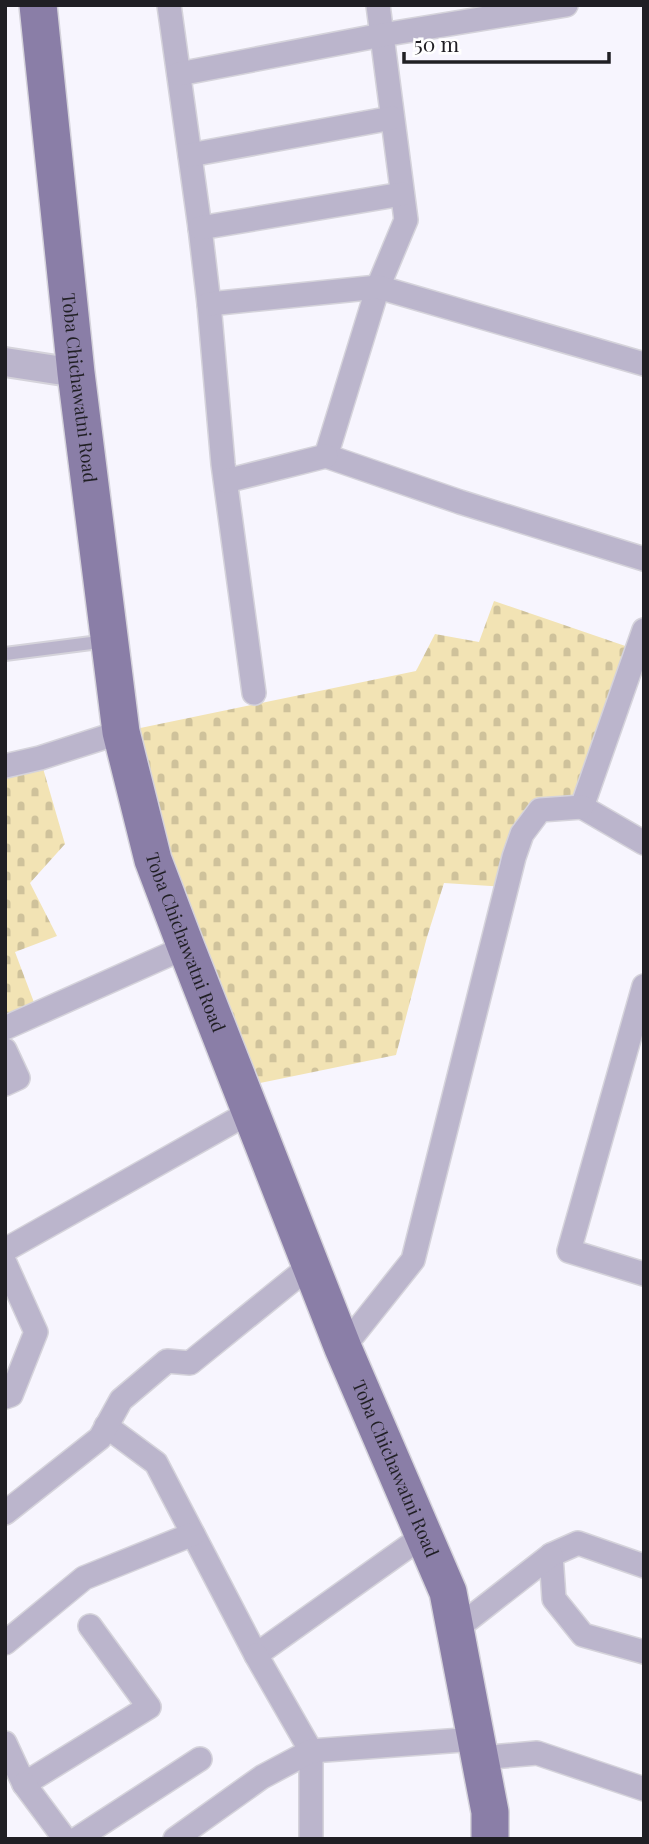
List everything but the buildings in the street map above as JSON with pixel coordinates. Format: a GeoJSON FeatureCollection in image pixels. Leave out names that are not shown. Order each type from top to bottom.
{"type":"FeatureCollection","features":[{"type":"Feature","properties":{"kind":"main road","name":"Toba Chichawatni Road"},"geometry":{"type":"LineString","coordinates":[[38,5],[76,373],[121,732],[153,860],[186,947],[343,1348],[448,1592],[490,1812],[490,1839]]}},
{"type":"Feature","properties":{"kind":"street"},"geometry":{"type":"LineString","coordinates":[[169,5],[200,228],[226,481],[254,694]]}},
{"type":"Feature","properties":{"kind":"street"},"geometry":{"type":"LineString","coordinates":[[326,456],[378,287],[406,219],[378,5]]}},
{"type":"Feature","properties":{"kind":"street"},"geometry":{"type":"LineString","coordinates":[[179,74],[382,35],[566,5]]}},
{"type":"Feature","properties":{"kind":"street"},"geometry":{"type":"LineString","coordinates":[[190,155],[393,118]]}},
{"type":"Feature","properties":{"kind":"street"},"geometry":{"type":"LineString","coordinates":[[200,228],[402,194]]}},
{"type":"Feature","properties":{"kind":"street"},"geometry":{"type":"LineString","coordinates":[[209,304],[378,287],[644,364]]}},
{"type":"Feature","properties":{"kind":"street"},"geometry":{"type":"LineString","coordinates":[[5,362],[76,373]]}},
{"type":"Feature","properties":{"kind":"street"},"geometry":{"type":"LineString","coordinates":[[226,481],[326,456],[460,502],[644,559]]}},
{"type":"Feature","properties":{"kind":"street"},"geometry":{"type":"LineString","coordinates":[[582,807],[644,630]]}},
{"type":"Feature","properties":{"kind":"street"},"geometry":{"type":"LineString","coordinates":[[5,766],[40,758],[121,732]]}},
{"type":"Feature","properties":{"kind":"street"},"geometry":{"type":"LineString","coordinates":[[343,1348],[414,1260],[514,857],[522,834],[540,810],[582,807],[644,843]]}},
{"type":"Feature","properties":{"kind":"street"},"geometry":{"type":"LineString","coordinates":[[5,1028],[186,947]]}},
{"type":"Feature","properties":{"kind":"street"},"geometry":{"type":"LineString","coordinates":[[644,985],[569,1251],[644,1274]]}},
{"type":"Feature","properties":{"kind":"street"},"geometry":{"type":"LineString","coordinates":[[5,1050],[18,1078],[5,1084]]}},
{"type":"Feature","properties":{"kind":"street"},"geometry":{"type":"LineString","coordinates":[[5,1250],[250,1112]]}},
{"type":"Feature","properties":{"kind":"street"},"geometry":{"type":"LineString","coordinates":[[5,1263],[36,1332],[11,1395],[5,1397]]}},
{"type":"Feature","properties":{"kind":"street"},"geometry":{"type":"LineString","coordinates":[[5,1513],[100,1438],[121,1400],[167,1361],[190,1363],[310,1265]]}},
{"type":"Feature","properties":{"kind":"street"},"geometry":{"type":"LineString","coordinates":[[106,1426],[156,1463],[256,1655],[311,1751],[311,1839]]}},
{"type":"Feature","properties":{"kind":"street"},"geometry":{"type":"LineString","coordinates":[[5,1643],[84,1578],[193,1534]]}},
{"type":"Feature","properties":{"kind":"street"},"geometry":{"type":"LineString","coordinates":[[256,1655],[423,1535]]}},
{"type":"Feature","properties":{"kind":"street"},"geometry":{"type":"LineString","coordinates":[[455,1630],[551,1555],[578,1544],[644,1566]]}},
{"type":"Feature","properties":{"kind":"street"},"geometry":{"type":"LineString","coordinates":[[551,1555],[554,1599],[583,1635],[644,1652]]}},
{"type":"Feature","properties":{"kind":"street"},"geometry":{"type":"LineString","coordinates":[[24,1784],[149,1707],[90,1626]]}},
{"type":"Feature","properties":{"kind":"street"},"geometry":{"type":"LineString","coordinates":[[5,1743],[24,1784],[65,1839]]}},
{"type":"Feature","properties":{"kind":"street"},"geometry":{"type":"LineString","coordinates":[[175,1839],[262,1777],[311,1751],[478,1748],[537,1754],[644,1789]]}},
{"type":"Feature","properties":{"kind":"street"},"geometry":{"type":"LineString","coordinates":[[77,1839],[200,1759]]}},
{"type":"Feature","properties":{"kind":"lane"},"geometry":{"type":"LineString","coordinates":[[5,654],[110,641]]}},
{"type":"Feature","properties":{"kind":"green space"},"geometry":{"type":"Polygon","coordinates":[[[494,601],[637,650],[582,807],[540,810],[506,887],[444,883],[396,1055],[241,1087],[121,732],[416,671],[435,634],[479,642],[494,601]]]}},
{"type":"Feature","properties":{"kind":"green space"},"geometry":{"type":"Polygon","coordinates":[[[40,758],[65,844],[30,883],[57,936],[15,952],[38,1013],[5,1028],[5,766],[40,758]]]}}]}
